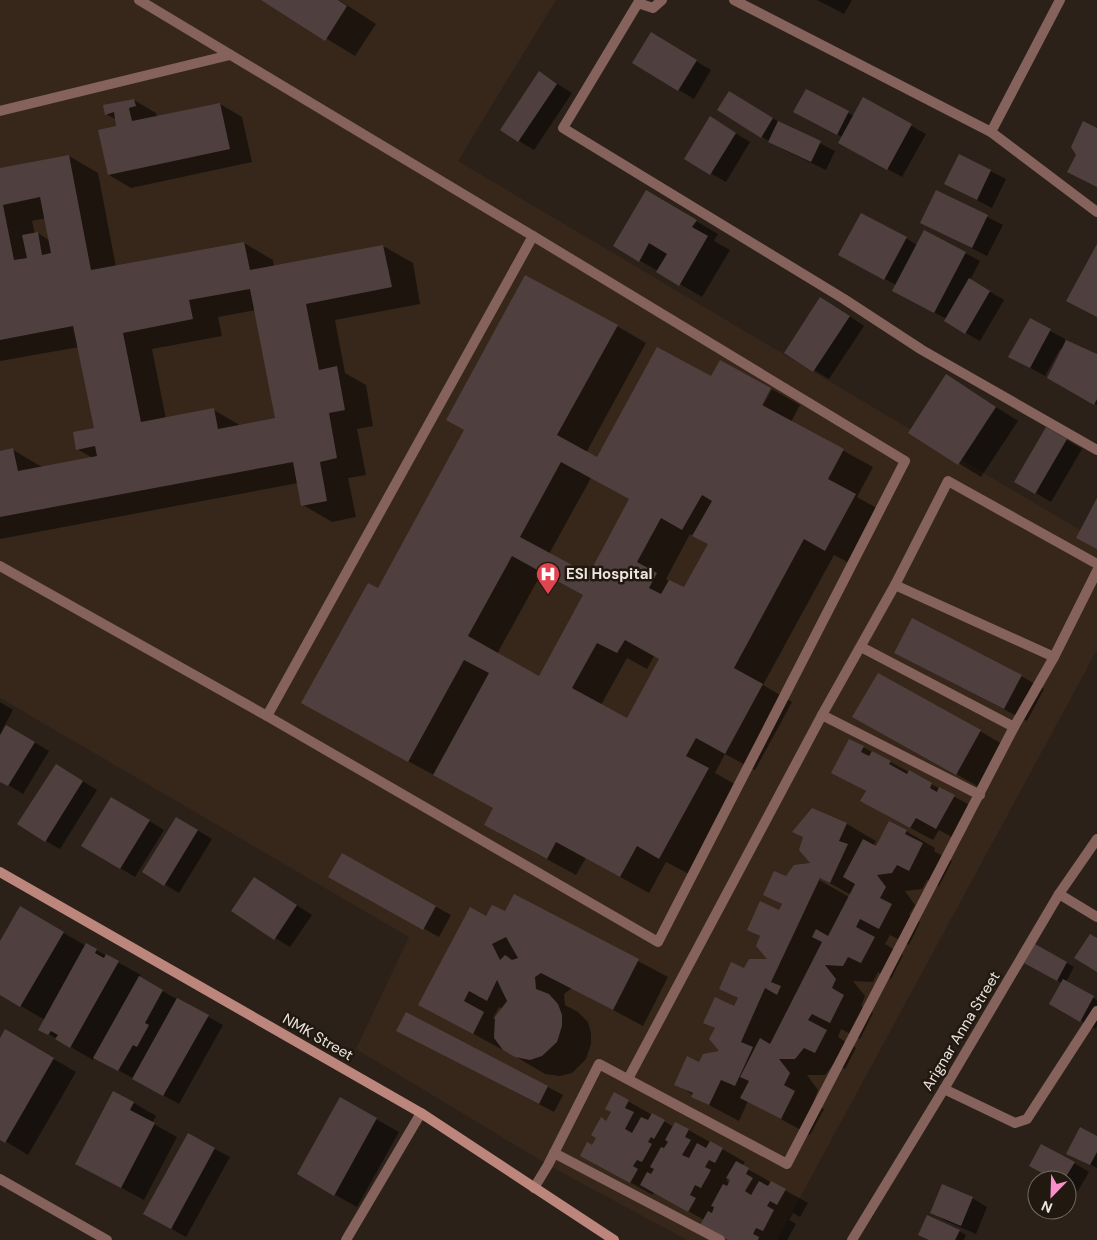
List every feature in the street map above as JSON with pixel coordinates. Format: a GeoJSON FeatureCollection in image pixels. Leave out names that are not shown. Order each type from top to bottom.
{"type":"FeatureCollection","features":[{"type":"Feature","properties":{"kind":"street"},"geometry":{"type":"LineString","coordinates":[[0,566],[267,716],[658,942],[905,461],[139,0]]}},
{"type":"Feature","properties":{"kind":"street"},"geometry":{"type":"LineString","coordinates":[[662,0],[653,8],[638,3],[563,128],[844,299],[922,350],[1097,450]]}},
{"type":"Feature","properties":{"kind":"street"},"geometry":{"type":"LineString","coordinates":[[734,0],[991,132],[1097,212]]}},
{"type":"Feature","properties":{"kind":"street"},"geometry":{"type":"LineString","coordinates":[[991,132],[1060,0]]}},
{"type":"Feature","properties":{"kind":"street"},"geometry":{"type":"LineString","coordinates":[[0,111],[230,55]]}},
{"type":"Feature","properties":{"kind":"street"},"geometry":{"type":"LineString","coordinates":[[267,716],[533,236]]}},
{"type":"Feature","properties":{"kind":"street"},"geometry":{"type":"LineString","coordinates":[[628,1079],[822,715],[895,585],[948,481],[1097,564]]}},
{"type":"Feature","properties":{"kind":"street"},"geometry":{"type":"LineString","coordinates":[[534,1188],[599,1064],[787,1164],[980,796],[1014,727],[1054,657],[1097,571]]}},
{"type":"Feature","properties":{"kind":"street"},"geometry":{"type":"LineString","coordinates":[[895,585],[1054,657]]}},
{"type":"Feature","properties":{"kind":"street"},"geometry":{"type":"LineString","coordinates":[[861,647],[1014,727]]}},
{"type":"Feature","properties":{"kind":"street"},"geometry":{"type":"LineString","coordinates":[[822,715],[980,796]]}},
{"type":"Feature","properties":{"kind":"street","name":"Arignar Anna Street"},"geometry":{"type":"LineString","coordinates":[[852,1240],[1059,894],[1097,839]]}},
{"type":"Feature","properties":{"kind":"street","name":"NMK Street"},"geometry":{"type":"LineString","coordinates":[[0,872],[421,1113],[614,1240]]}},
{"type":"Feature","properties":{"kind":"street"},"geometry":{"type":"LineString","coordinates":[[1059,894],[1097,917]]}},
{"type":"Feature","properties":{"kind":"street"},"geometry":{"type":"LineString","coordinates":[[944,1089],[1015,1123],[1028,1119],[1097,1011]]}},
{"type":"Feature","properties":{"kind":"street"},"geometry":{"type":"LineString","coordinates":[[346,1240],[421,1113]]}},
{"type":"Feature","properties":{"kind":"street"},"geometry":{"type":"LineString","coordinates":[[554,1153],[720,1240]]}},
{"type":"Feature","properties":{"kind":"street"},"geometry":{"type":"LineString","coordinates":[[0,1179],[107,1240]]}},
{"type":"Feature","properties":{"kind":"shaded area","name":"ESI Hospital"},"geometry":{"type":"Polygon","coordinates":[[[0,0],[556,0],[458,161],[1097,540],[1097,650],[777,1240],[687,1240],[548,1165],[356,1049],[409,937],[0,698],[0,0]]]}},
{"type":"Feature","properties":{"kind":"building"},"geometry":{"type":"Polygon","coordinates":[[[261,0],[338,0],[347,6],[325,41],[261,0]]]}},
{"type":"Feature","properties":{"kind":"building"},"geometry":{"type":"Polygon","coordinates":[[[651,32],[697,60],[678,91],[632,63],[651,32]]]}},
{"type":"Feature","properties":{"kind":"building"},"geometry":{"type":"Polygon","coordinates":[[[539,71],[557,84],[518,142],[500,130],[539,71]]]}},
{"type":"Feature","properties":{"kind":"building"},"geometry":{"type":"Polygon","coordinates":[[[806,89],[849,111],[837,135],[793,112],[806,89]]]}},
{"type":"Feature","properties":{"kind":"building"},"geometry":{"type":"Polygon","coordinates":[[[729,91],[773,118],[761,138],[717,110],[729,91]]]}},
{"type":"Feature","properties":{"kind":"building"},"geometry":{"type":"Polygon","coordinates":[[[863,97],[912,124],[887,170],[838,143],[863,97]]]}},
{"type":"Feature","properties":{"kind":"building"},"geometry":{"type":"Polygon","coordinates":[[[134,99],[136,106],[129,108],[132,121],[220,103],[230,149],[108,175],[98,130],[116,126],[114,112],[105,115],[103,105],[134,99]]]}},
{"type":"Feature","properties":{"kind":"building"},"geometry":{"type":"Polygon","coordinates":[[[710,116],[736,133],[710,175],[684,159],[710,116]]]}},
{"type":"Feature","properties":{"kind":"building"},"geometry":{"type":"Polygon","coordinates":[[[778,121],[821,141],[811,162],[768,142],[778,121]]]}},
{"type":"Feature","properties":{"kind":"building"},"geometry":{"type":"Polygon","coordinates":[[[1083,121],[1097,128],[1097,187],[1067,172],[1076,155],[1071,147],[1083,121]]]}},
{"type":"Feature","properties":{"kind":"building"},"geometry":{"type":"Polygon","coordinates":[[[959,154],[991,170],[977,200],[944,184],[959,154]]]}},
{"type":"Feature","properties":{"kind":"building"},"geometry":{"type":"Polygon","coordinates":[[[69,155],[91,270],[244,242],[250,270],[383,245],[392,287],[306,304],[319,370],[337,366],[345,410],[329,413],[337,458],[320,462],[327,501],[301,506],[293,462],[0,517],[0,451],[13,448],[18,471],[97,456],[95,446],[76,450],[73,432],[94,428],[73,326],[0,340],[0,168],[69,155]],[[40,197],[3,205],[14,260],[27,258],[22,235],[38,232],[42,255],[51,253],[40,197]],[[250,289],[189,300],[193,319],[123,333],[141,422],[214,408],[218,429],[275,418],[250,289]]]}},
{"type":"Feature","properties":{"kind":"building"},"geometry":{"type":"Polygon","coordinates":[[[646,190],[697,220],[692,227],[708,236],[679,286],[656,272],[667,254],[649,243],[639,262],[613,246],[646,190]]]}},
{"type":"Feature","properties":{"kind":"building"},"geometry":{"type":"Polygon","coordinates":[[[936,190],[988,215],[972,248],[920,223],[936,190]]]}},
{"type":"Feature","properties":{"kind":"building"},"geometry":{"type":"Polygon","coordinates":[[[861,213],[907,237],[884,280],[838,255],[861,213]]]}},
{"type":"Feature","properties":{"kind":"building"},"geometry":{"type":"Polygon","coordinates":[[[924,230],[966,252],[934,313],[892,291],[924,230]]]}},
{"type":"Feature","properties":{"kind":"building"},"geometry":{"type":"Polygon","coordinates":[[[1097,244],[1097,317],[1066,301],[1097,244]]]}},
{"type":"Feature","properties":{"kind":"building"},"geometry":{"type":"Polygon","coordinates":[[[525,275],[618,325],[557,435],[597,457],[657,347],[711,376],[720,360],[771,388],[762,405],[844,449],[828,479],[856,494],[825,551],[804,539],[734,668],[763,684],[725,754],[696,738],[686,756],[709,768],[659,859],[637,846],[620,877],[556,842],[547,859],[484,825],[493,808],[433,775],[489,673],[464,660],[408,762],[301,703],[368,583],[378,588],[464,430],[446,420],[525,275]],[[561,462],[520,537],[589,574],[629,499],[561,462]],[[702,495],[682,530],[661,518],[637,562],[657,573],[649,588],[661,594],[669,580],[684,587],[708,544],[692,536],[712,501],[702,495]],[[512,556],[468,636],[539,676],[583,595],[512,556]],[[625,640],[617,653],[597,643],[572,688],[627,718],[659,659],[625,640]]]}},
{"type":"Feature","properties":{"kind":"building"},"geometry":{"type":"Polygon","coordinates":[[[969,278],[990,291],[965,334],[944,321],[969,278]]]}},
{"type":"Feature","properties":{"kind":"building"},"geometry":{"type":"Polygon","coordinates":[[[820,297],[850,316],[813,372],[784,353],[820,297]]]}},
{"type":"Feature","properties":{"kind":"building"},"geometry":{"type":"Polygon","coordinates":[[[1030,318],[1051,329],[1030,368],[1008,357],[1030,318]]]}},
{"type":"Feature","properties":{"kind":"building"},"geometry":{"type":"Polygon","coordinates":[[[1066,340],[1097,354],[1097,399],[1094,405],[1047,378],[1066,340]]]}},
{"type":"Feature","properties":{"kind":"building"},"geometry":{"type":"Polygon","coordinates":[[[946,374],[996,407],[958,465],[908,433],[946,374]]]}},
{"type":"Feature","properties":{"kind":"building"},"geometry":{"type":"Polygon","coordinates":[[[1046,427],[1067,439],[1035,494],[1014,482],[1046,427]]]}},
{"type":"Feature","properties":{"kind":"building"},"geometry":{"type":"Polygon","coordinates":[[[1097,498],[1097,549],[1076,538],[1097,498]]]}},
{"type":"Feature","properties":{"kind":"building"},"geometry":{"type":"Polygon","coordinates":[[[912,618],[1022,675],[1004,709],[894,653],[912,618]]]}},
{"type":"Feature","properties":{"kind":"building"},"geometry":{"type":"Polygon","coordinates":[[[878,673],[981,730],[956,775],[852,717],[878,673]]]}},
{"type":"Feature","properties":{"kind":"building"},"geometry":{"type":"Polygon","coordinates":[[[6,725],[35,742],[8,786],[0,782],[0,735],[6,725]]]}},
{"type":"Feature","properties":{"kind":"building"},"geometry":{"type":"Polygon","coordinates":[[[849,739],[864,746],[861,752],[869,756],[872,751],[891,761],[889,764],[907,774],[909,770],[932,783],[930,788],[937,792],[939,787],[955,795],[936,829],[916,818],[910,828],[860,801],[866,791],[831,773],[849,739]]]}},
{"type":"Feature","properties":{"kind":"building"},"geometry":{"type":"Polygon","coordinates":[[[56,764],[83,781],[45,842],[17,824],[56,764]]]}},
{"type":"Feature","properties":{"kind":"building"},"geometry":{"type":"Polygon","coordinates":[[[111,797],[150,820],[120,869],[81,846],[111,797]]]}},
{"type":"Feature","properties":{"kind":"building"},"geometry":{"type":"Polygon","coordinates":[[[812,808],[847,823],[839,841],[848,844],[830,883],[820,878],[771,982],[781,986],[777,995],[765,988],[741,1042],[753,1047],[735,1086],[721,1080],[709,1105],[691,1097],[693,1093],[674,1085],[687,1056],[699,1062],[703,1054],[719,1051],[709,1039],[715,1028],[703,1023],[715,997],[734,1006],[738,998],[719,989],[731,962],[744,968],[749,959],[767,959],[756,946],[760,936],[747,930],[760,901],[779,910],[782,904],[763,895],[774,871],[786,876],[794,865],[810,863],[799,850],[803,837],[792,832],[812,808]]]}},
{"type":"Feature","properties":{"kind":"building"},"geometry":{"type":"Polygon","coordinates":[[[176,817],[198,830],[164,886],[142,872],[176,817]]]}},
{"type":"Feature","properties":{"kind":"building"},"geometry":{"type":"Polygon","coordinates":[[[889,821],[907,830],[905,834],[923,843],[909,871],[897,865],[892,873],[877,875],[886,887],[880,898],[892,904],[879,929],[860,919],[856,927],[875,937],[861,963],[848,957],[843,966],[825,965],[836,979],[832,988],[844,995],[830,1023],[812,1014],[808,1020],[827,1030],[815,1053],[804,1048],[795,1059],[779,1059],[790,1073],[784,1085],[795,1091],[781,1119],[740,1098],[749,1081],[740,1077],[760,1038],[770,1044],[822,942],[812,937],[816,929],[828,936],[855,884],[843,877],[863,839],[876,846],[889,821]]]}},
{"type":"Feature","properties":{"kind":"building"},"geometry":{"type":"Polygon","coordinates":[[[342,853],[436,906],[423,930],[328,877],[342,853]]]}},
{"type":"Feature","properties":{"kind":"building"},"geometry":{"type":"Polygon","coordinates":[[[254,877],[297,905],[274,940],[231,911],[254,877]]]}},
{"type":"Feature","properties":{"kind":"building"},"geometry":{"type":"Polygon","coordinates":[[[514,894],[639,959],[613,1010],[541,973],[535,977],[536,989],[549,994],[558,1004],[562,1015],[562,1026],[557,1042],[542,1056],[530,1060],[515,1057],[503,1050],[494,1038],[495,1017],[507,1001],[497,980],[487,1001],[469,991],[464,1001],[484,1012],[473,1034],[418,1005],[470,907],[486,916],[492,905],[505,911],[514,894]],[[506,937],[492,944],[500,960],[505,955],[512,960],[518,958],[506,937]]]}},
{"type":"Feature","properties":{"kind":"building"},"geometry":{"type":"Polygon","coordinates":[[[20,906],[64,932],[20,1007],[0,995],[0,941],[20,906]]]}},
{"type":"Feature","properties":{"kind":"building"},"geometry":{"type":"Polygon","coordinates":[[[1090,934],[1097,938],[1097,972],[1074,958],[1090,934]]]}},
{"type":"Feature","properties":{"kind":"building"},"geometry":{"type":"Polygon","coordinates":[[[86,943],[97,949],[95,953],[104,958],[106,954],[119,961],[70,1048],[55,1039],[58,1035],[51,1031],[48,1035],[38,1030],[86,943]]]}},
{"type":"Feature","properties":{"kind":"building"},"geometry":{"type":"Polygon","coordinates":[[[1035,944],[1067,962],[1057,981],[1024,963],[1035,944]]]}},
{"type":"Feature","properties":{"kind":"building"},"geometry":{"type":"Polygon","coordinates":[[[139,976],[163,990],[145,1023],[149,1025],[137,1047],[133,1045],[118,1071],[93,1058],[139,976]]]}},
{"type":"Feature","properties":{"kind":"building"},"geometry":{"type":"Polygon","coordinates":[[[1063,979],[1094,996],[1080,1022],[1049,1004],[1063,979]]]}},
{"type":"Feature","properties":{"kind":"building"},"geometry":{"type":"Polygon","coordinates":[[[177,998],[209,1015],[163,1096],[132,1079],[177,998]]]}},
{"type":"Feature","properties":{"kind":"building"},"geometry":{"type":"Polygon","coordinates":[[[406,1012],[548,1086],[539,1104],[396,1031],[406,1012]]]}},
{"type":"Feature","properties":{"kind":"building"},"geometry":{"type":"Polygon","coordinates":[[[5,1029],[54,1058],[5,1143],[0,1140],[0,1038],[5,1029]]]}},
{"type":"Feature","properties":{"kind":"building"},"geometry":{"type":"Polygon","coordinates":[[[113,1091],[134,1102],[130,1110],[155,1123],[121,1188],[75,1164],[113,1091]]]}},
{"type":"Feature","properties":{"kind":"building"},"geometry":{"type":"Polygon","coordinates":[[[614,1092],[629,1100],[625,1108],[634,1112],[625,1129],[632,1133],[641,1117],[648,1120],[652,1113],[665,1120],[654,1139],[651,1137],[648,1142],[652,1144],[642,1162],[637,1160],[633,1166],[638,1169],[630,1183],[580,1156],[587,1142],[592,1145],[596,1138],[591,1135],[601,1117],[606,1121],[611,1112],[605,1109],[614,1092]]]}},
{"type":"Feature","properties":{"kind":"building"},"geometry":{"type":"Polygon","coordinates":[[[340,1097],[377,1118],[334,1196],[297,1174],[340,1097]]]}},
{"type":"Feature","properties":{"kind":"building"},"geometry":{"type":"Polygon","coordinates":[[[675,1122],[689,1129],[685,1137],[691,1140],[682,1155],[689,1158],[697,1143],[706,1148],[710,1141],[723,1148],[715,1163],[709,1160],[705,1167],[711,1170],[701,1188],[695,1185],[690,1195],[696,1198],[688,1212],[640,1185],[647,1172],[651,1174],[654,1169],[650,1167],[661,1147],[664,1148],[668,1142],[665,1140],[675,1122]]]}},
{"type":"Feature","properties":{"kind":"building"},"geometry":{"type":"Polygon","coordinates":[[[1080,1127],[1097,1136],[1097,1152],[1090,1165],[1066,1154],[1080,1127]]]}},
{"type":"Feature","properties":{"kind":"building"},"geometry":{"type":"Polygon","coordinates":[[[188,1133],[215,1148],[171,1229],[143,1214],[188,1133]]]}},
{"type":"Feature","properties":{"kind":"building"},"geometry":{"type":"Polygon","coordinates":[[[1041,1144],[1075,1162],[1070,1170],[1036,1170],[1029,1166],[1041,1144]]]}},
{"type":"Feature","properties":{"kind":"building"},"geometry":{"type":"Polygon","coordinates":[[[736,1161],[749,1168],[746,1174],[753,1178],[745,1191],[751,1195],[759,1181],[768,1186],[771,1181],[786,1189],[777,1205],[770,1201],[767,1206],[774,1210],[763,1231],[756,1228],[753,1234],[759,1237],[758,1240],[728,1240],[700,1225],[708,1211],[712,1213],[714,1207],[711,1206],[723,1184],[727,1186],[730,1180],[726,1178],[736,1161]]]}},
{"type":"Feature","properties":{"kind":"building"},"geometry":{"type":"Polygon","coordinates":[[[942,1184],[973,1197],[961,1226],[930,1213],[942,1184]]]}},
{"type":"Feature","properties":{"kind":"building"},"geometry":{"type":"Polygon","coordinates":[[[927,1215],[960,1230],[955,1240],[929,1240],[918,1235],[927,1215]]]}},
{"type":"Feature","properties":{"kind":"place","name":"ESI Hospital"},"geometry":{"type":"Point","coordinates":[548,595]}}]}
